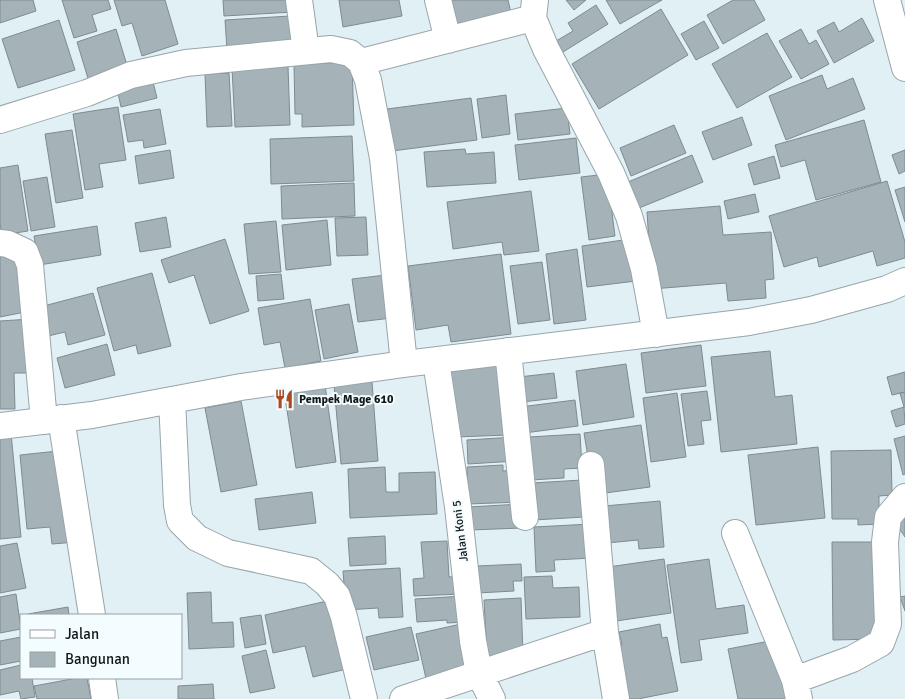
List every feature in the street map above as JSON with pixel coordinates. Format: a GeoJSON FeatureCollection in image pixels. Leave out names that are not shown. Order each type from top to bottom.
{"type":"FeatureCollection","features":[{"type":"Feature","properties":{"kind":"street"},"geometry":{"type":"LineString","coordinates":[[299,0],[306,51]]}},
{"type":"Feature","properties":{"kind":"street"},"geometry":{"type":"LineString","coordinates":[[438,0],[448,40]]}},
{"type":"Feature","properties":{"kind":"street"},"geometry":{"type":"LineString","coordinates":[[887,0],[905,68]]}},
{"type":"Feature","properties":{"kind":"street"},"geometry":{"type":"LineString","coordinates":[[361,62],[448,40],[534,9],[546,49],[611,173],[629,216],[644,269],[656,334]]}},
{"type":"Feature","properties":{"kind":"street"},"geometry":{"type":"LineString","coordinates":[[0,120],[87,93],[130,75],[186,63],[330,49],[350,53],[361,62],[368,80],[382,158],[404,364]]}},
{"type":"Feature","properties":{"kind":"street"},"geometry":{"type":"LineString","coordinates":[[0,243],[8,244],[25,252],[30,264],[52,419],[92,614]]}},
{"type":"Feature","properties":{"kind":"street"},"geometry":{"type":"LineString","coordinates":[[0,426],[92,415],[241,387],[404,364],[749,322],[811,310],[905,281]]}},
{"type":"Feature","properties":{"kind":"street"},"geometry":{"type":"LineString","coordinates":[[508,351],[525,518]]}},
{"type":"Feature","properties":{"kind":"street","name":"Jalan Koni 5"},"geometry":{"type":"LineString","coordinates":[[436,361],[458,507],[473,641],[480,673],[492,699]]}},
{"type":"Feature","properties":{"kind":"street"},"geometry":{"type":"LineString","coordinates":[[172,400],[177,505],[180,521],[197,538],[228,553],[311,571],[327,584],[337,596],[344,616],[364,699]]}},
{"type":"Feature","properties":{"kind":"street"},"geometry":{"type":"LineString","coordinates":[[591,465],[605,632],[616,699]]}},
{"type":"Feature","properties":{"kind":"street"},"geometry":{"type":"LineString","coordinates":[[735,534],[797,690],[882,643],[888,624],[885,542],[888,517],[905,497]]}},
{"type":"Feature","properties":{"kind":"street"},"geometry":{"type":"LineString","coordinates":[[403,699],[605,632]]}},
{"type":"Feature","properties":{"kind":"street"},"geometry":{"type":"LineString","coordinates":[[102,679],[105,699]]}},
{"type":"Feature","properties":{"kind":"building"},"geometry":{"type":"Polygon","coordinates":[[[0,0],[33,0],[36,11],[0,23],[0,0]]]}},
{"type":"Feature","properties":{"kind":"building"},"geometry":{"type":"Polygon","coordinates":[[[62,0],[108,0],[111,9],[92,15],[97,31],[74,38],[62,0]]]}},
{"type":"Feature","properties":{"kind":"building"},"geometry":{"type":"Polygon","coordinates":[[[114,0],[165,0],[178,44],[142,56],[132,23],[122,26],[114,0]]]}},
{"type":"Feature","properties":{"kind":"building"},"geometry":{"type":"Polygon","coordinates":[[[223,0],[293,0],[294,12],[224,16],[223,0]]]}},
{"type":"Feature","properties":{"kind":"building"},"geometry":{"type":"Polygon","coordinates":[[[339,0],[399,0],[402,16],[343,27],[339,0]]]}},
{"type":"Feature","properties":{"kind":"building"},"geometry":{"type":"Polygon","coordinates":[[[446,0],[508,0],[511,13],[450,30],[446,0]]]}},
{"type":"Feature","properties":{"kind":"building"},"geometry":{"type":"Polygon","coordinates":[[[566,0],[586,0],[574,10],[566,0]]]}},
{"type":"Feature","properties":{"kind":"building"},"geometry":{"type":"Polygon","coordinates":[[[606,0],[662,0],[620,24],[606,0]]]}},
{"type":"Feature","properties":{"kind":"building"},"geometry":{"type":"Polygon","coordinates":[[[733,0],[754,0],[765,20],[723,44],[707,15],[733,0]]]}},
{"type":"Feature","properties":{"kind":"building"},"geometry":{"type":"Polygon","coordinates":[[[596,5],[608,24],[563,52],[556,41],[573,31],[568,23],[596,5]]]}},
{"type":"Feature","properties":{"kind":"building"},"geometry":{"type":"Polygon","coordinates":[[[661,9],[688,55],[599,109],[572,64],[661,9]]]}},
{"type":"Feature","properties":{"kind":"building"},"geometry":{"type":"Polygon","coordinates":[[[290,16],[291,46],[227,50],[225,20],[290,16]]]}},
{"type":"Feature","properties":{"kind":"building"},"geometry":{"type":"Polygon","coordinates":[[[862,18],[874,41],[834,63],[817,31],[834,22],[839,32],[862,18]]]}},
{"type":"Feature","properties":{"kind":"building"},"geometry":{"type":"Polygon","coordinates":[[[59,20],[75,70],[18,88],[2,39],[59,20]]]}},
{"type":"Feature","properties":{"kind":"building"},"geometry":{"type":"Polygon","coordinates":[[[704,21],[719,48],[696,60],[681,34],[704,21]]]}},
{"type":"Feature","properties":{"kind":"building"},"geometry":{"type":"Polygon","coordinates":[[[116,29],[129,72],[90,85],[77,42],[116,29]]]}},
{"type":"Feature","properties":{"kind":"building"},"geometry":{"type":"Polygon","coordinates":[[[801,29],[809,44],[816,40],[829,64],[801,79],[779,41],[801,29]]]}},
{"type":"Feature","properties":{"kind":"building"},"geometry":{"type":"Polygon","coordinates":[[[767,33],[792,77],[737,108],[712,64],[767,33]]]}},
{"type":"Feature","properties":{"kind":"building"},"geometry":{"type":"Polygon","coordinates":[[[352,62],[354,125],[302,127],[302,114],[295,114],[294,64],[352,62]]]}},
{"type":"Feature","properties":{"kind":"building"},"geometry":{"type":"Polygon","coordinates":[[[288,66],[290,125],[235,127],[232,68],[288,66]]]}},
{"type":"Feature","properties":{"kind":"building"},"geometry":{"type":"Polygon","coordinates":[[[229,73],[232,126],[207,127],[205,74],[229,73]]]}},
{"type":"Feature","properties":{"kind":"building"},"geometry":{"type":"Polygon","coordinates":[[[151,74],[157,98],[121,107],[116,83],[151,74]]]}},
{"type":"Feature","properties":{"kind":"building"},"geometry":{"type":"Polygon","coordinates":[[[822,75],[827,89],[853,78],[865,109],[786,140],[769,96],[822,75]]]}},
{"type":"Feature","properties":{"kind":"building"},"geometry":{"type":"Polygon","coordinates":[[[506,95],[510,134],[482,138],[477,99],[506,95]]]}},
{"type":"Feature","properties":{"kind":"building"},"geometry":{"type":"Polygon","coordinates":[[[471,98],[477,140],[392,151],[387,109],[471,98]]]}},
{"type":"Feature","properties":{"kind":"building"},"geometry":{"type":"Polygon","coordinates":[[[118,107],[126,160],[99,164],[103,187],[85,190],[73,114],[118,107]]]}},
{"type":"Feature","properties":{"kind":"building"},"geometry":{"type":"Polygon","coordinates":[[[567,108],[570,134],[518,140],[515,114],[567,108]]]}},
{"type":"Feature","properties":{"kind":"building"},"geometry":{"type":"Polygon","coordinates":[[[160,109],[166,144],[144,148],[143,140],[128,142],[123,115],[160,109]]]}},
{"type":"Feature","properties":{"kind":"building"},"geometry":{"type":"Polygon","coordinates":[[[742,117],[752,145],[713,160],[702,132],[742,117]]]}},
{"type":"Feature","properties":{"kind":"building"},"geometry":{"type":"Polygon","coordinates":[[[864,120],[881,182],[816,200],[805,160],[781,167],[775,145],[864,120]]]}},
{"type":"Feature","properties":{"kind":"building"},"geometry":{"type":"Polygon","coordinates":[[[674,125],[686,153],[631,176],[620,148],[674,125]]]}},
{"type":"Feature","properties":{"kind":"building"},"geometry":{"type":"Polygon","coordinates":[[[72,130],[83,198],[56,203],[45,134],[72,130]]]}},
{"type":"Feature","properties":{"kind":"building"},"geometry":{"type":"Polygon","coordinates":[[[352,136],[354,181],[271,184],[270,139],[352,136]]]}},
{"type":"Feature","properties":{"kind":"building"},"geometry":{"type":"Polygon","coordinates":[[[576,138],[580,173],[519,180],[515,145],[576,138]]]}},
{"type":"Feature","properties":{"kind":"building"},"geometry":{"type":"Polygon","coordinates":[[[465,149],[466,154],[494,152],[496,183],[427,187],[424,152],[465,149]]]}},
{"type":"Feature","properties":{"kind":"building"},"geometry":{"type":"Polygon","coordinates":[[[170,150],[174,178],[139,184],[135,156],[170,150]]]}},
{"type":"Feature","properties":{"kind":"building"},"geometry":{"type":"Polygon","coordinates":[[[905,150],[905,171],[899,174],[892,155],[905,150]]]}},
{"type":"Feature","properties":{"kind":"building"},"geometry":{"type":"Polygon","coordinates":[[[692,155],[703,182],[639,208],[628,182],[692,155]]]}},
{"type":"Feature","properties":{"kind":"building"},"geometry":{"type":"Polygon","coordinates":[[[774,156],[780,178],[754,185],[748,164],[774,156]]]}},
{"type":"Feature","properties":{"kind":"building"},"geometry":{"type":"Polygon","coordinates":[[[18,165],[28,231],[2,235],[0,224],[0,168],[18,165]]]}},
{"type":"Feature","properties":{"kind":"building"},"geometry":{"type":"Polygon","coordinates":[[[607,174],[615,236],[589,240],[581,177],[607,174]]]}},
{"type":"Feature","properties":{"kind":"building"},"geometry":{"type":"Polygon","coordinates":[[[47,177],[55,227],[31,231],[23,181],[47,177]]]}},
{"type":"Feature","properties":{"kind":"building"},"geometry":{"type":"Polygon","coordinates":[[[887,181],[905,242],[905,258],[877,266],[873,251],[819,267],[817,257],[784,267],[769,216],[887,181]]]}},
{"type":"Feature","properties":{"kind":"building"},"geometry":{"type":"Polygon","coordinates":[[[354,183],[355,216],[282,219],[281,186],[354,183]]]}},
{"type":"Feature","properties":{"kind":"building"},"geometry":{"type":"Polygon","coordinates":[[[905,187],[905,222],[895,190],[905,187]]]}},
{"type":"Feature","properties":{"kind":"building"},"geometry":{"type":"Polygon","coordinates":[[[531,191],[539,251],[504,255],[502,242],[453,249],[447,202],[531,191]]]}},
{"type":"Feature","properties":{"kind":"building"},"geometry":{"type":"Polygon","coordinates":[[[755,194],[759,212],[728,219],[724,201],[755,194]]]}},
{"type":"Feature","properties":{"kind":"building"},"geometry":{"type":"Polygon","coordinates":[[[720,206],[723,235],[771,232],[774,279],[765,280],[766,298],[728,301],[726,283],[652,289],[647,212],[720,206]]]}},
{"type":"Feature","properties":{"kind":"building"},"geometry":{"type":"Polygon","coordinates":[[[166,217],[171,247],[140,252],[135,223],[166,217]]]}},
{"type":"Feature","properties":{"kind":"building"},"geometry":{"type":"Polygon","coordinates":[[[366,217],[368,255],[337,256],[335,218],[366,217]]]}},
{"type":"Feature","properties":{"kind":"building"},"geometry":{"type":"Polygon","coordinates":[[[327,220],[331,265],[286,270],[282,225],[327,220]]]}},
{"type":"Feature","properties":{"kind":"building"},"geometry":{"type":"Polygon","coordinates":[[[276,221],[281,272],[249,274],[244,224],[276,221]]]}},
{"type":"Feature","properties":{"kind":"building"},"geometry":{"type":"Polygon","coordinates":[[[97,226],[101,255],[39,265],[34,236],[97,226]]]}},
{"type":"Feature","properties":{"kind":"building"},"geometry":{"type":"Polygon","coordinates":[[[225,239],[249,311],[210,324],[194,275],[169,283],[161,260],[225,239]]]}},
{"type":"Feature","properties":{"kind":"building"},"geometry":{"type":"Polygon","coordinates":[[[630,239],[636,281],[587,287],[582,246],[630,239]]]}},
{"type":"Feature","properties":{"kind":"building"},"geometry":{"type":"Polygon","coordinates":[[[577,249],[586,320],[554,324],[546,254],[577,249]]]}},
{"type":"Feature","properties":{"kind":"building"},"geometry":{"type":"Polygon","coordinates":[[[19,250],[30,311],[0,317],[0,253],[19,250]]]}},
{"type":"Feature","properties":{"kind":"building"},"geometry":{"type":"Polygon","coordinates":[[[501,254],[511,334],[451,342],[448,325],[416,330],[408,266],[501,254]]]}},
{"type":"Feature","properties":{"kind":"building"},"geometry":{"type":"Polygon","coordinates":[[[542,262],[550,320],[518,324],[510,266],[542,262]]]}},
{"type":"Feature","properties":{"kind":"building"},"geometry":{"type":"Polygon","coordinates":[[[152,273],[171,346],[138,354],[136,345],[114,351],[97,288],[152,273]]]}},
{"type":"Feature","properties":{"kind":"building"},"geometry":{"type":"Polygon","coordinates":[[[281,274],[284,299],[258,301],[256,276],[281,274]]]}},
{"type":"Feature","properties":{"kind":"building"},"geometry":{"type":"Polygon","coordinates":[[[386,275],[392,318],[358,322],[352,279],[386,275]]]}},
{"type":"Feature","properties":{"kind":"building"},"geometry":{"type":"Polygon","coordinates":[[[93,293],[105,335],[68,345],[65,332],[44,337],[36,308],[93,293]]]}},
{"type":"Feature","properties":{"kind":"building"},"geometry":{"type":"Polygon","coordinates":[[[310,299],[321,361],[285,368],[280,342],[264,345],[258,308],[310,299]]]}},
{"type":"Feature","properties":{"kind":"building"},"geometry":{"type":"Polygon","coordinates":[[[349,304],[358,352],[324,359],[315,310],[349,304]]]}},
{"type":"Feature","properties":{"kind":"building"},"geometry":{"type":"Polygon","coordinates":[[[31,319],[33,373],[14,373],[15,409],[0,409],[0,321],[31,319]]]}},
{"type":"Feature","properties":{"kind":"building"},"geometry":{"type":"Polygon","coordinates":[[[107,344],[115,375],[65,388],[57,358],[107,344]]]}},
{"type":"Feature","properties":{"kind":"building"},"geometry":{"type":"Polygon","coordinates":[[[701,345],[706,386],[646,393],[641,353],[701,345]]]}},
{"type":"Feature","properties":{"kind":"building"},"geometry":{"type":"Polygon","coordinates":[[[770,351],[775,397],[792,395],[797,444],[721,452],[711,357],[770,351]]]}},
{"type":"Feature","properties":{"kind":"building"},"geometry":{"type":"Polygon","coordinates":[[[506,364],[509,435],[454,437],[451,367],[506,364]]]}},
{"type":"Feature","properties":{"kind":"building"},"geometry":{"type":"Polygon","coordinates":[[[626,364],[634,417],[583,425],[576,371],[626,364]]]}},
{"type":"Feature","properties":{"kind":"building"},"geometry":{"type":"Polygon","coordinates":[[[905,372],[905,392],[892,395],[887,377],[905,372]]]}},
{"type":"Feature","properties":{"kind":"building"},"geometry":{"type":"Polygon","coordinates":[[[554,373],[557,398],[522,402],[519,377],[554,373]]]}},
{"type":"Feature","properties":{"kind":"building"},"geometry":{"type":"Polygon","coordinates":[[[372,382],[378,461],[341,464],[334,385],[372,382]]]}},
{"type":"Feature","properties":{"kind":"building"},"geometry":{"type":"Polygon","coordinates":[[[325,385],[336,462],[296,468],[284,391],[325,385]]]}},
{"type":"Feature","properties":{"kind":"building"},"geometry":{"type":"Polygon","coordinates":[[[707,391],[711,420],[701,421],[704,444],[688,446],[681,394],[707,391]]]}},
{"type":"Feature","properties":{"kind":"building"},"geometry":{"type":"Polygon","coordinates":[[[905,392],[905,407],[904,407],[900,393],[905,392]]]}},
{"type":"Feature","properties":{"kind":"building"},"geometry":{"type":"Polygon","coordinates":[[[677,393],[686,457],[651,462],[643,398],[677,393]]]}},
{"type":"Feature","properties":{"kind":"building"},"geometry":{"type":"Polygon","coordinates":[[[575,400],[578,426],[524,433],[520,407],[575,400]]]}},
{"type":"Feature","properties":{"kind":"building"},"geometry":{"type":"Polygon","coordinates":[[[241,401],[257,485],[221,492],[205,408],[241,401]]]}},
{"type":"Feature","properties":{"kind":"building"},"geometry":{"type":"Polygon","coordinates":[[[904,407],[905,424],[896,427],[891,411],[904,407]]]}},
{"type":"Feature","properties":{"kind":"building"},"geometry":{"type":"Polygon","coordinates":[[[641,425],[650,487],[598,494],[584,433],[641,425]]]}},
{"type":"Feature","properties":{"kind":"building"},"geometry":{"type":"Polygon","coordinates":[[[11,433],[21,537],[0,539],[0,434],[11,433]]]}},
{"type":"Feature","properties":{"kind":"building"},"geometry":{"type":"Polygon","coordinates":[[[580,434],[582,468],[564,469],[564,478],[531,480],[529,437],[580,434]]]}},
{"type":"Feature","properties":{"kind":"building"},"geometry":{"type":"Polygon","coordinates":[[[905,436],[905,474],[903,475],[894,439],[905,436]]]}},
{"type":"Feature","properties":{"kind":"building"},"geometry":{"type":"Polygon","coordinates":[[[515,437],[516,461],[468,464],[467,440],[515,437]]]}},
{"type":"Feature","properties":{"kind":"building"},"geometry":{"type":"Polygon","coordinates":[[[818,447],[825,518],[756,525],[748,455],[818,447]]]}},
{"type":"Feature","properties":{"kind":"building"},"geometry":{"type":"Polygon","coordinates":[[[891,450],[892,495],[879,496],[879,524],[858,525],[858,519],[832,519],[831,451],[891,450]]]}},
{"type":"Feature","properties":{"kind":"building"},"geometry":{"type":"Polygon","coordinates":[[[58,451],[76,542],[52,544],[50,527],[27,529],[20,455],[58,451]]]}},
{"type":"Feature","properties":{"kind":"building"},"geometry":{"type":"Polygon","coordinates":[[[503,465],[503,471],[520,470],[521,502],[468,504],[467,467],[503,465]]]}},
{"type":"Feature","properties":{"kind":"building"},"geometry":{"type":"Polygon","coordinates":[[[385,467],[386,492],[399,492],[399,473],[435,472],[437,514],[350,518],[348,469],[385,467]]]}},
{"type":"Feature","properties":{"kind":"building"},"geometry":{"type":"Polygon","coordinates":[[[582,480],[584,517],[534,520],[532,483],[582,480]]]}},
{"type":"Feature","properties":{"kind":"building"},"geometry":{"type":"Polygon","coordinates":[[[312,492],[316,523],[259,530],[255,499],[312,492]]]}},
{"type":"Feature","properties":{"kind":"building"},"geometry":{"type":"Polygon","coordinates":[[[660,501],[664,547],[639,549],[638,540],[607,543],[604,506],[660,501]]]}},
{"type":"Feature","properties":{"kind":"building"},"geometry":{"type":"Polygon","coordinates":[[[521,504],[522,528],[470,530],[469,507],[521,504]]]}},
{"type":"Feature","properties":{"kind":"building"},"geometry":{"type":"Polygon","coordinates":[[[905,510],[905,537],[892,518],[905,510]]]}},
{"type":"Feature","properties":{"kind":"building"},"geometry":{"type":"Polygon","coordinates":[[[591,524],[593,558],[554,560],[555,571],[536,572],[534,527],[591,524]]]}},
{"type":"Feature","properties":{"kind":"building"},"geometry":{"type":"Polygon","coordinates":[[[385,536],[386,564],[350,566],[348,538],[385,536]]]}},
{"type":"Feature","properties":{"kind":"building"},"geometry":{"type":"Polygon","coordinates":[[[447,541],[449,577],[462,576],[462,594],[414,596],[413,579],[424,578],[421,542],[447,541]]]}},
{"type":"Feature","properties":{"kind":"building"},"geometry":{"type":"Polygon","coordinates":[[[832,542],[877,542],[878,639],[833,640],[832,542]]]}},
{"type":"Feature","properties":{"kind":"building"},"geometry":{"type":"Polygon","coordinates":[[[17,543],[26,588],[0,593],[0,546],[17,543]]]}},
{"type":"Feature","properties":{"kind":"building"},"geometry":{"type":"Polygon","coordinates":[[[664,559],[671,613],[616,621],[608,567],[664,559]]]}},
{"type":"Feature","properties":{"kind":"building"},"geometry":{"type":"Polygon","coordinates":[[[709,559],[716,609],[744,605],[748,633],[699,640],[702,660],[681,663],[667,565],[709,559]]]}},
{"type":"Feature","properties":{"kind":"building"},"geometry":{"type":"Polygon","coordinates":[[[521,564],[522,581],[513,581],[514,591],[478,593],[477,566],[521,564]]]}},
{"type":"Feature","properties":{"kind":"building"},"geometry":{"type":"Polygon","coordinates":[[[400,568],[403,617],[379,618],[378,608],[346,610],[343,571],[400,568]]]}},
{"type":"Feature","properties":{"kind":"building"},"geometry":{"type":"Polygon","coordinates":[[[552,576],[553,588],[579,587],[580,617],[526,619],[524,577],[552,576]]]}},
{"type":"Feature","properties":{"kind":"building"},"geometry":{"type":"Polygon","coordinates":[[[211,592],[212,623],[233,622],[234,647],[189,649],[187,593],[211,592]]]}},
{"type":"Feature","properties":{"kind":"building"},"geometry":{"type":"Polygon","coordinates":[[[16,594],[20,629],[0,633],[0,597],[16,594]]]}},
{"type":"Feature","properties":{"kind":"building"},"geometry":{"type":"Polygon","coordinates":[[[464,596],[465,622],[447,623],[447,620],[417,622],[415,599],[464,596]]]}},
{"type":"Feature","properties":{"kind":"building"},"geometry":{"type":"Polygon","coordinates":[[[905,596],[905,611],[900,597],[905,596]]]}},
{"type":"Feature","properties":{"kind":"building"},"geometry":{"type":"Polygon","coordinates":[[[521,598],[523,656],[487,658],[484,600],[521,598]]]}},
{"type":"Feature","properties":{"kind":"building"},"geometry":{"type":"Polygon","coordinates":[[[336,599],[351,668],[313,677],[305,646],[273,653],[265,615],[336,599]]]}},
{"type":"Feature","properties":{"kind":"building"},"geometry":{"type":"Polygon","coordinates":[[[68,607],[69,614],[28,614],[68,607]]]}},
{"type":"Feature","properties":{"kind":"building"},"geometry":{"type":"Polygon","coordinates":[[[261,615],[266,644],[245,648],[240,618],[261,615]]]}},
{"type":"Feature","properties":{"kind":"building"},"geometry":{"type":"Polygon","coordinates":[[[461,624],[472,673],[427,683],[416,634],[461,624]]]}},
{"type":"Feature","properties":{"kind":"building"},"geometry":{"type":"Polygon","coordinates":[[[660,624],[662,638],[667,637],[678,691],[638,699],[628,699],[618,646],[622,645],[619,632],[660,624]]]}},
{"type":"Feature","properties":{"kind":"building"},"geometry":{"type":"Polygon","coordinates":[[[411,627],[419,660],[374,670],[366,637],[411,627]]]}},
{"type":"Feature","properties":{"kind":"building"},"geometry":{"type":"Polygon","coordinates":[[[20,637],[20,661],[0,665],[0,641],[20,637]]]}},
{"type":"Feature","properties":{"kind":"building"},"geometry":{"type":"Polygon","coordinates":[[[775,640],[786,699],[738,699],[728,649],[775,640]]]}},
{"type":"Feature","properties":{"kind":"building"},"geometry":{"type":"Polygon","coordinates":[[[266,650],[275,688],[250,693],[242,656],[266,650]]]}},
{"type":"Feature","properties":{"kind":"building"},"geometry":{"type":"Polygon","coordinates":[[[20,665],[20,679],[32,679],[35,697],[21,699],[19,691],[0,695],[0,670],[20,665]]]}},
{"type":"Feature","properties":{"kind":"building"},"geometry":{"type":"Polygon","coordinates":[[[72,679],[87,679],[91,699],[37,699],[34,686],[72,679]]]}},
{"type":"Feature","properties":{"kind":"building"},"geometry":{"type":"Polygon","coordinates":[[[213,684],[214,699],[178,699],[178,686],[213,684]]]}},
{"type":"Feature","properties":{"kind":"place","name":"Pempek Mage 610"},"geometry":{"type":"Point","coordinates":[284,399]}}]}
